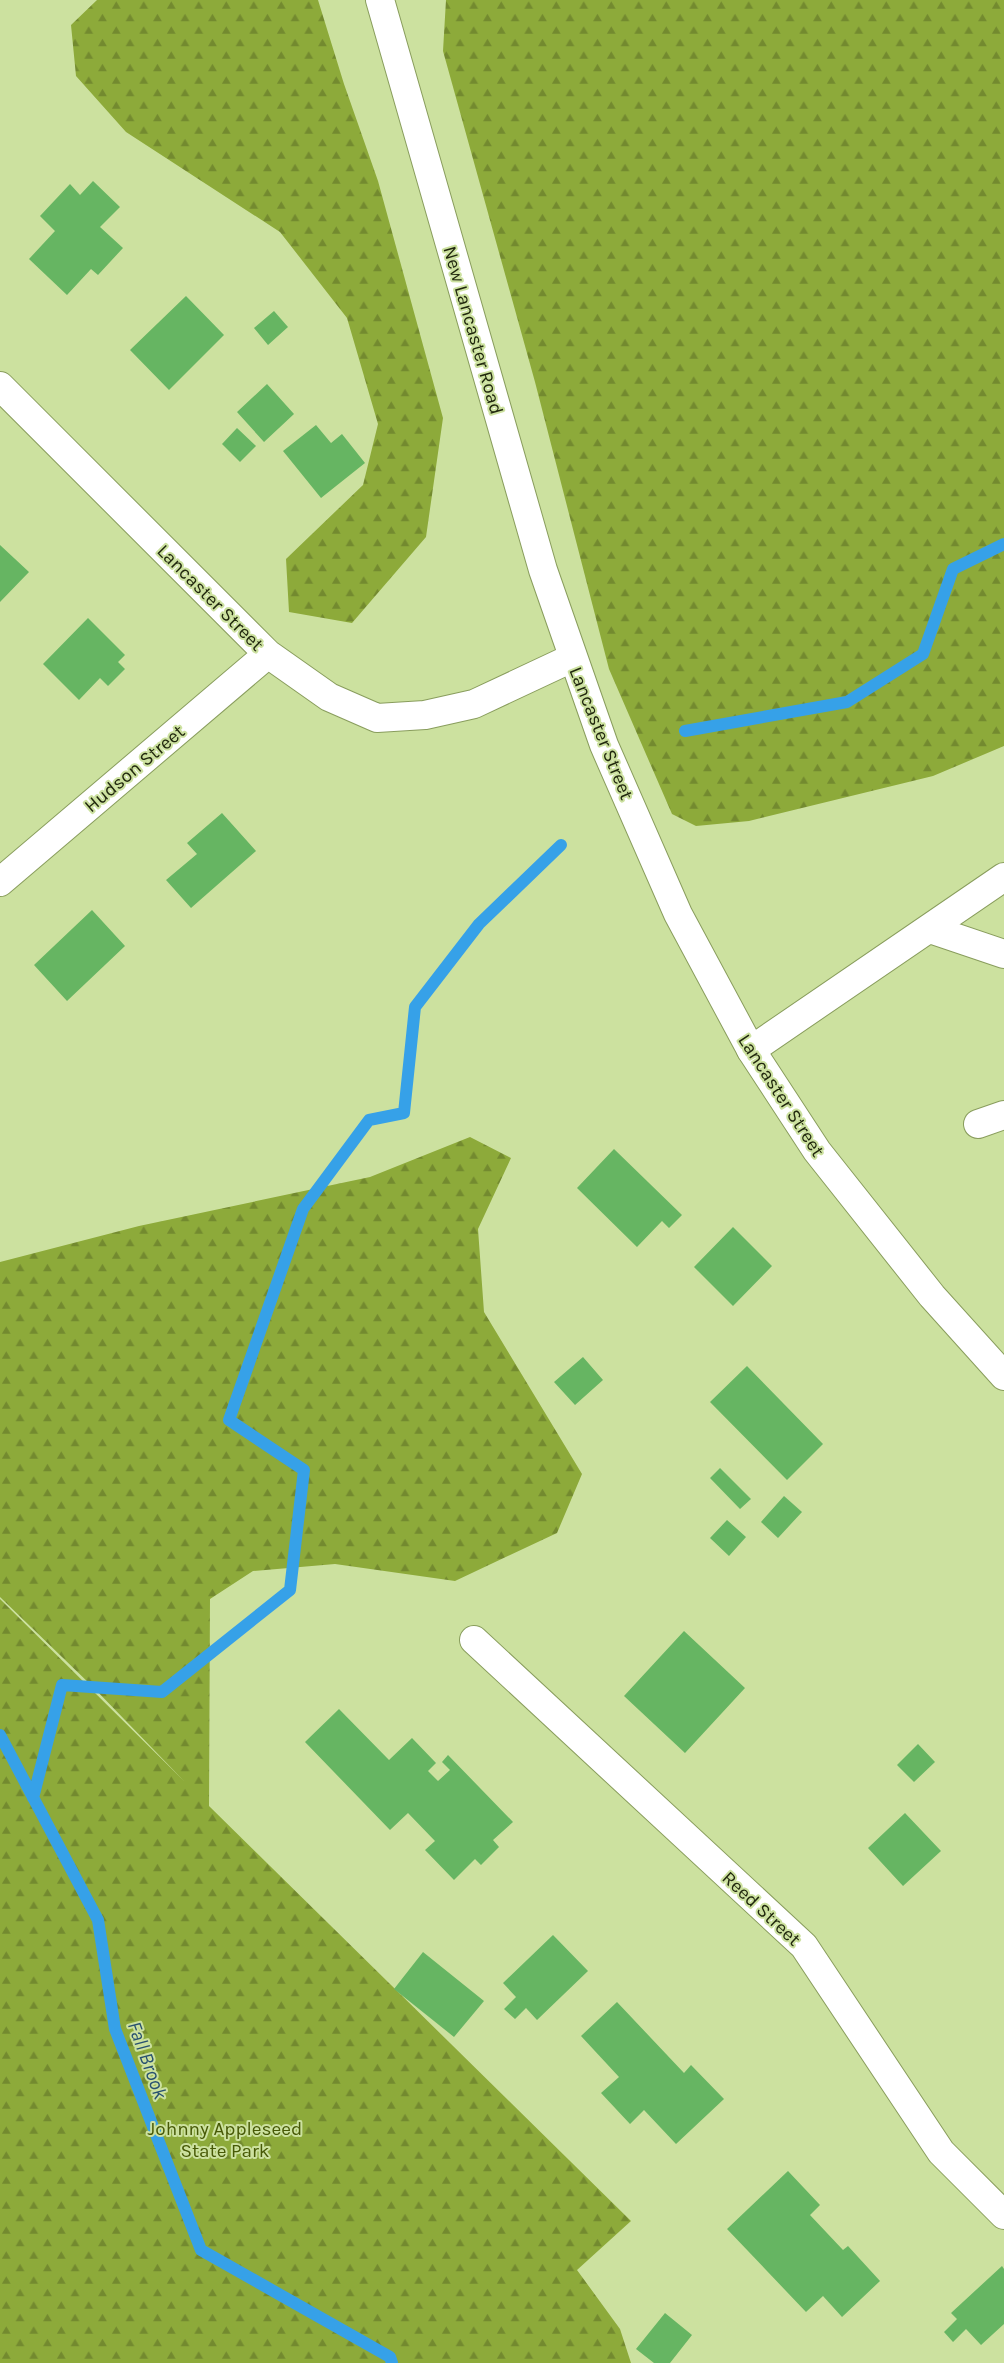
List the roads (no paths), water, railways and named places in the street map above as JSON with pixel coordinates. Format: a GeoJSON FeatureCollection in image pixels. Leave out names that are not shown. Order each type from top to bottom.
{"type":"FeatureCollection","features":[{"type":"Feature","properties":{"kind":"street","name":"New Lancaster Road"},"geometry":{"type":"LineString","coordinates":[[380,0],[543,570],[572,658]]}},
{"type":"Feature","properties":{"kind":"street","name":"Lancaster Street"},"geometry":{"type":"LineString","coordinates":[[0,386],[268,654],[330,697],[377,718],[425,715],[474,704],[572,658],[604,744],[678,914],[751,1050],[817,1151],[932,1296],[1004,1376]]}},
{"type":"Feature","properties":{"kind":"street","name":"Hudson Street"},"geometry":{"type":"LineString","coordinates":[[0,882],[268,654]]}},
{"type":"Feature","properties":{"kind":"street"},"geometry":{"type":"LineString","coordinates":[[751,1050],[1004,877]]}},
{"type":"Feature","properties":{"kind":"street"},"geometry":{"type":"LineString","coordinates":[[930,929],[1004,954]]}},
{"type":"Feature","properties":{"kind":"street"},"geometry":{"type":"LineString","coordinates":[[978,1124],[1004,1115]]}},
{"type":"Feature","properties":{"kind":"street","name":"Reed Street"},"geometry":{"type":"LineString","coordinates":[[474,1640],[804,1946],[942,2152],[1004,2215]]}},
{"type":"Feature","properties":{"kind":"waterway"},"geometry":{"type":"LineString","coordinates":[[685,731],[847,702],[923,654],[953,569],[1004,544]]}},
{"type":"Feature","properties":{"kind":"waterway"},"geometry":{"type":"LineString","coordinates":[[33,1798],[62,1685],[162,1692],[290,1590],[304,1470],[229,1420],[303,1209],[369,1120],[404,1113],[415,1007],[479,924],[561,845]]}},
{"type":"Feature","properties":{"kind":"waterway","name":"Fall Brook"},"geometry":{"type":"LineString","coordinates":[[0,1735],[98,1920],[115,2029],[201,2250],[390,2357],[392,2363]]}},
{"type":"Feature","properties":{"kind":"park label","name":"Johnny Appleseed State Park"},"geometry":{"type":"Point","coordinates":[225,2139]}}]}
